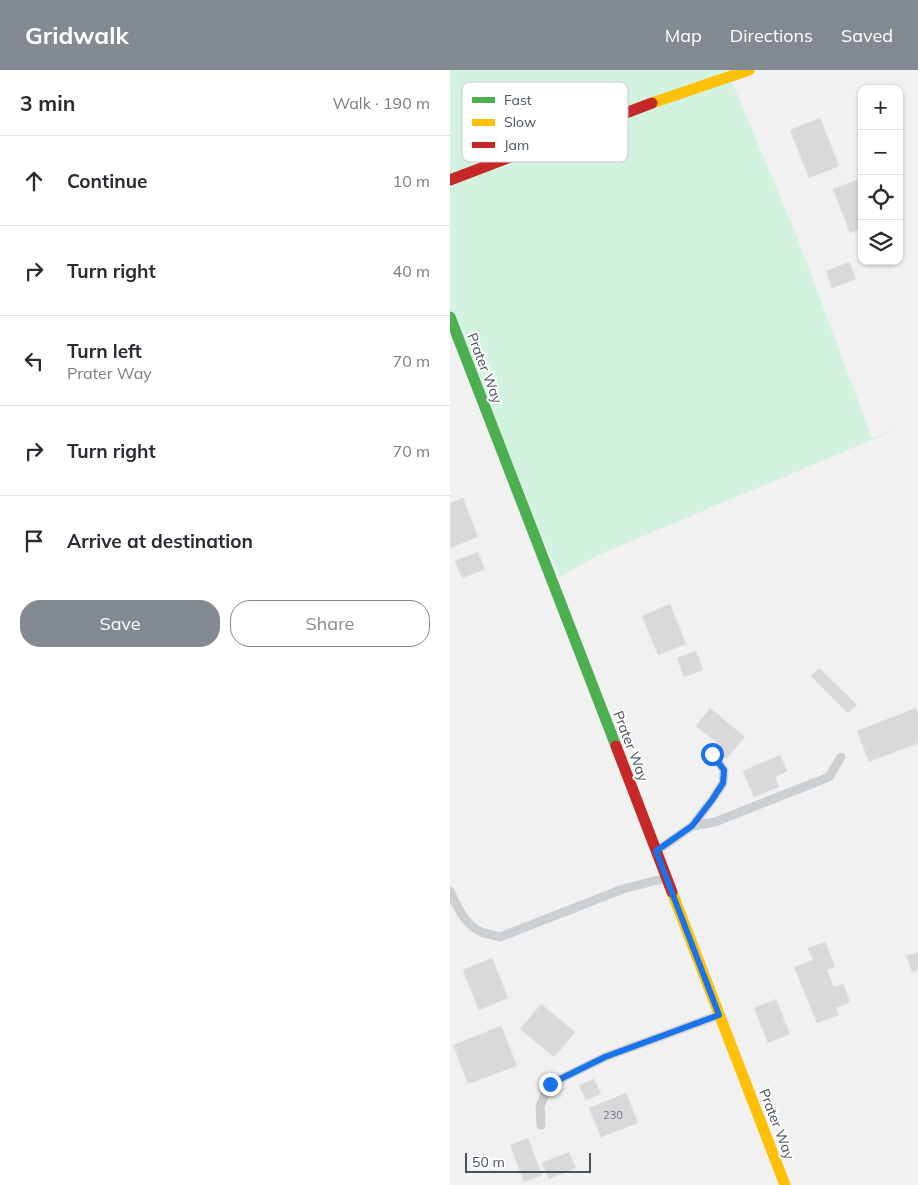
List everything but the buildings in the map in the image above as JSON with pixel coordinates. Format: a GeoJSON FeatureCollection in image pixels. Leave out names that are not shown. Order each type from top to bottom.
{"type":"FeatureCollection","features":[{"type":"Feature","properties":{"kind":"street"},"geometry":{"type":"LineString","coordinates":[[628,111],[749,70]]}},
{"type":"Feature","properties":{"kind":"street"},"geometry":{"type":"LineString","coordinates":[[450,180],[497,162]]}},
{"type":"Feature","properties":{"kind":"street","name":"Prater Way"},"geometry":{"type":"LineString","coordinates":[[450,317],[785,1185]]}},
{"type":"Feature","properties":{"kind":"lane"},"geometry":{"type":"LineString","coordinates":[[656,851],[692,826],[723,783],[724,770],[712,754]]}},
{"type":"Feature","properties":{"kind":"lane"},"geometry":{"type":"LineString","coordinates":[[692,826],[715,822],[828,777],[841,757]]}},
{"type":"Feature","properties":{"kind":"lane"},"geometry":{"type":"LineString","coordinates":[[450,891],[458,909],[468,922],[481,932],[500,937],[623,889],[666,878]]}},
{"type":"Feature","properties":{"kind":"lane"},"geometry":{"type":"LineString","coordinates":[[541,1125],[540,1106],[550,1084],[605,1057],[719,1015]]}},
{"type":"Feature","properties":{"kind":"green space"},"geometry":{"type":"Polygon","coordinates":[[[450,70],[740,70],[729,75],[796,234],[872,438],[905,426],[603,553],[559,577],[450,314],[450,70]]]}},
{"type":"Feature","properties":{"kind":"traffic: fast"},"geometry":{"type":"LineString","coordinates":[[450,317],[616,746]]}},
{"type":"Feature","properties":{"kind":"traffic: slow"},"geometry":{"type":"LineString","coordinates":[[652,103],[749,70]]}},
{"type":"Feature","properties":{"kind":"traffic: slow"},"geometry":{"type":"LineString","coordinates":[[672,892],[785,1185]]}},
{"type":"Feature","properties":{"kind":"traffic: jam"},"geometry":{"type":"LineString","coordinates":[[628,112],[652,103]]}},
{"type":"Feature","properties":{"kind":"traffic: jam"},"geometry":{"type":"LineString","coordinates":[[450,180],[497,162]]}},
{"type":"Feature","properties":{"kind":"traffic: jam"},"geometry":{"type":"LineString","coordinates":[[616,746],[672,892]]}},
{"type":"Feature","properties":{"kind":"route"},"geometry":{"type":"LineString","coordinates":[[550,1084],[605,1057],[719,1015],[656,851],[692,826],[723,783],[724,770],[712,754]]}}]}
